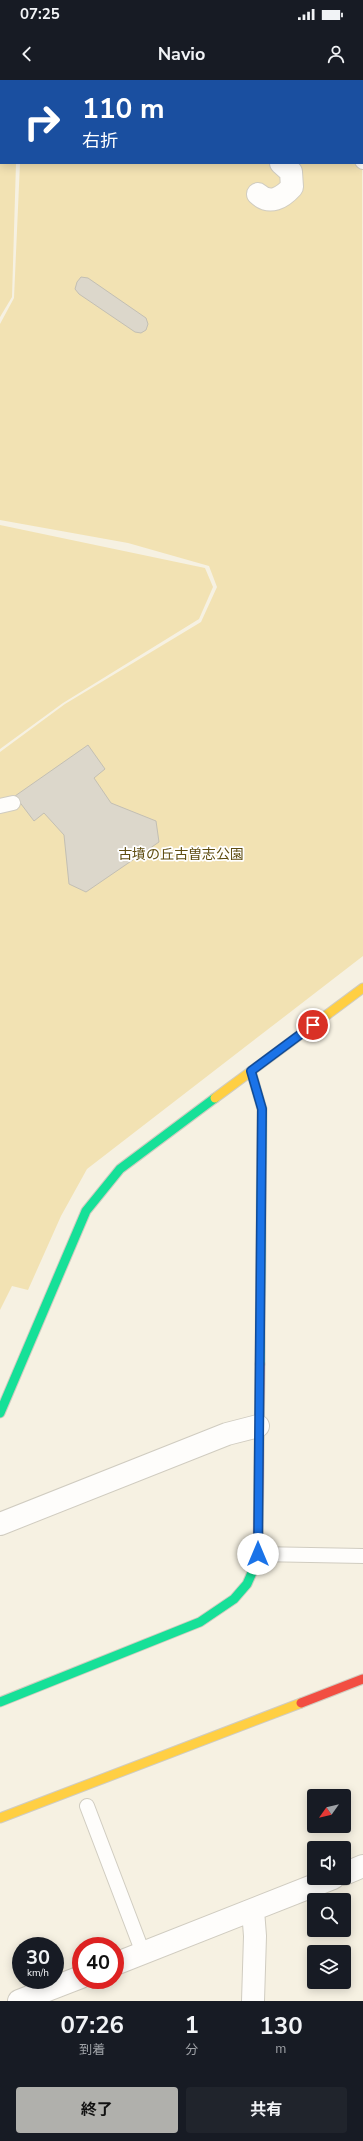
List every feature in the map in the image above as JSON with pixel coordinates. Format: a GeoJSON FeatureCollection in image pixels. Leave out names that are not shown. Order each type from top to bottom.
{"type":"FeatureCollection","features":[{"type":"Feature","properties":{"kind":"street"},"geometry":{"type":"LineString","coordinates":[[258,194],[265,198],[275,199],[282,197],[292,187],[291,172],[282,164]]}},
{"type":"Feature","properties":{"kind":"street"},"geometry":{"type":"LineString","coordinates":[[0,1413],[86,1211],[120,1169],[363,988]]}},
{"type":"Feature","properties":{"kind":"street"},"geometry":{"type":"LineString","coordinates":[[0,1702],[191,1626],[222,1609],[243,1589],[254,1572],[258,1554],[262,1109],[251,1071]]}},
{"type":"Feature","properties":{"kind":"street"},"geometry":{"type":"LineString","coordinates":[[0,1524],[227,1434],[258,1426]]}},
{"type":"Feature","properties":{"kind":"street"},"geometry":{"type":"LineString","coordinates":[[0,1818],[363,1678]]}},
{"type":"Feature","properties":{"kind":"street"},"geometry":{"type":"LineString","coordinates":[[351,1871],[363,1866]]}},
{"type":"Feature","properties":{"kind":"street"},"geometry":{"type":"LineString","coordinates":[[124,1960],[316,1885]]}},
{"type":"Feature","properties":{"kind":"street"},"geometry":{"type":"LineString","coordinates":[[253,1910],[255,1936],[253,2001]]}},
{"type":"Feature","properties":{"kind":"street"},"geometry":{"type":"LineString","coordinates":[[19,2001],[72,1980]]}},
{"type":"Feature","properties":{"kind":"lane"},"geometry":{"type":"LineString","coordinates":[[258,1554],[363,1556]]}},
{"type":"Feature","properties":{"kind":"lane"},"geometry":{"type":"LineString","coordinates":[[87,1806],[143,1953]]}},
{"type":"Feature","properties":{"kind":"green space"},"geometry":{"type":"Polygon","coordinates":[[[0,164],[16,164],[12,297],[0,317],[0,164]]]}},
{"type":"Feature","properties":{"kind":"green space","name":"古墳の丘古曽志公園"},"geometry":{"type":"Polygon","coordinates":[[[20,164],[362,164],[363,956],[87,1169],[61,1216],[28,1290],[12,1286],[0,1310],[0,752],[65,704],[201,622],[217,587],[209,566],[128,543],[0,520],[0,324],[14,298],[20,164]]]}},
{"type":"Feature","properties":{"kind":"green space"},"geometry":{"type":"Polygon","coordinates":[[[0,525],[205,568],[213,587],[199,619],[63,703],[0,749],[0,525]]]}},
{"type":"Feature","properties":{"kind":"building"},"geometry":{"type":"Polygon","coordinates":[[[81,277],[88,278],[146,318],[148,324],[146,330],[141,333],[135,332],[79,294],[75,289],[77,282],[81,277]]]}},
{"type":"Feature","properties":{"kind":"building"},"geometry":{"type":"Polygon","coordinates":[[[88,745],[105,769],[94,778],[111,803],[156,821],[159,842],[86,892],[69,884],[64,835],[44,813],[34,821],[15,796],[88,745]]]}},
{"type":"Feature","properties":{"kind":"traffic: fast"},"geometry":{"type":"LineString","coordinates":[[251,1071],[262,1109],[260,1364]]}},
{"type":"Feature","properties":{"kind":"traffic: fast"},"geometry":{"type":"LineString","coordinates":[[0,1413],[86,1211],[120,1169],[215,1098]]}},
{"type":"Feature","properties":{"kind":"traffic: fast"},"geometry":{"type":"LineString","coordinates":[[0,1702],[200,1622],[234,1599],[247,1584],[254,1568]]}},
{"type":"Feature","properties":{"kind":"traffic: slow"},"geometry":{"type":"LineString","coordinates":[[215,1098],[363,988]]}},
{"type":"Feature","properties":{"kind":"traffic: slow"},"geometry":{"type":"LineString","coordinates":[[0,1818],[301,1703]]}},
{"type":"Feature","properties":{"kind":"traffic: jam"},"geometry":{"type":"LineString","coordinates":[[254,1568],[258,1554],[260,1364]]}},
{"type":"Feature","properties":{"kind":"traffic: jam"},"geometry":{"type":"LineString","coordinates":[[301,1703],[363,1679]]}},
{"type":"Feature","properties":{"kind":"route"},"geometry":{"type":"LineString","coordinates":[[258,1554],[258,1410],[262,1109],[251,1071],[313,1025]]}}]}
